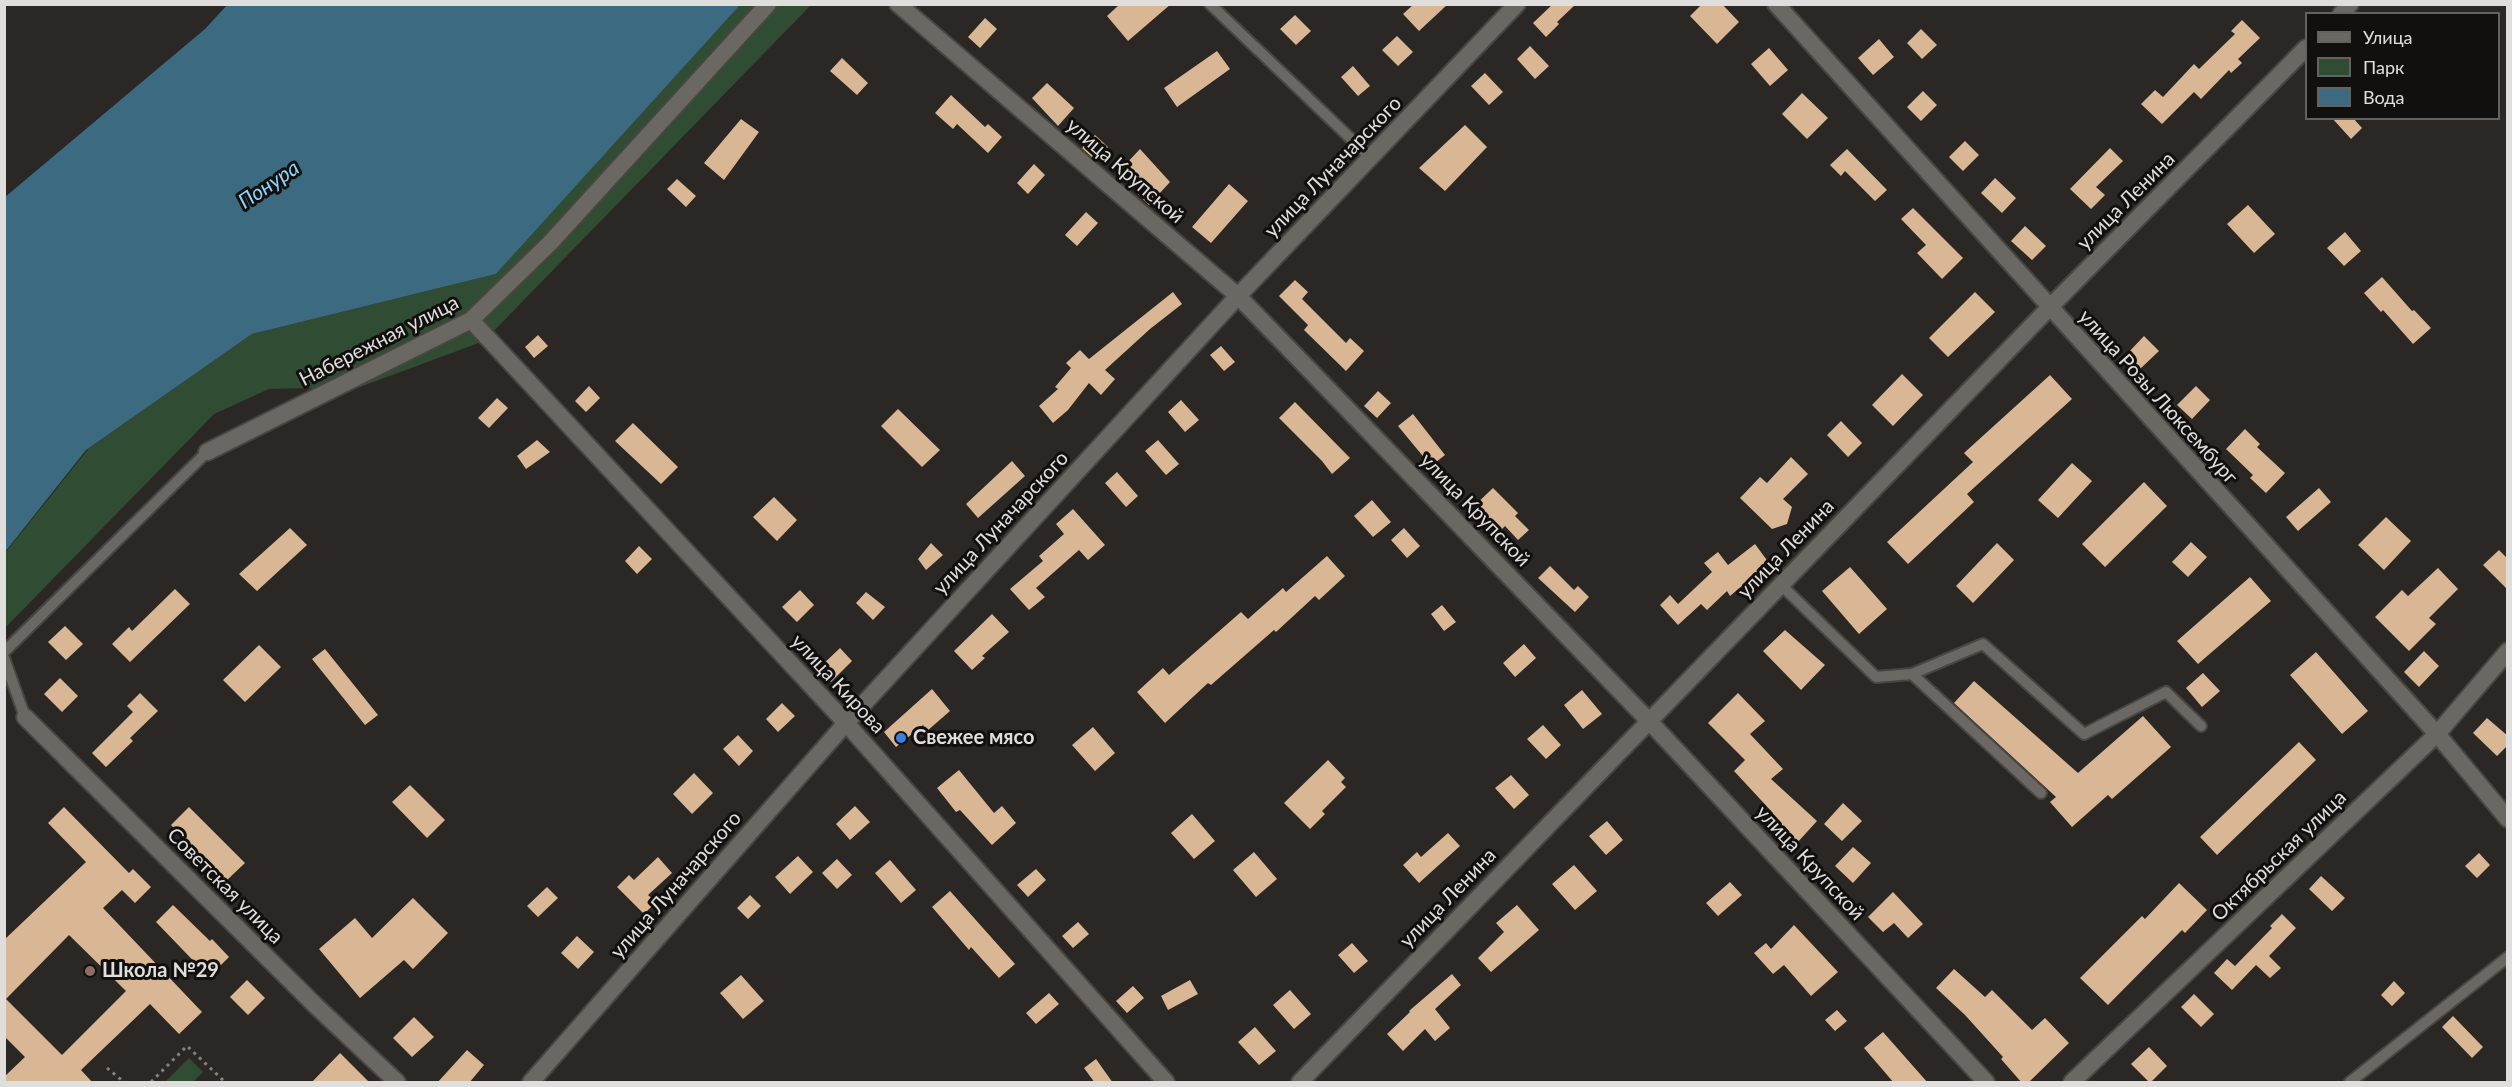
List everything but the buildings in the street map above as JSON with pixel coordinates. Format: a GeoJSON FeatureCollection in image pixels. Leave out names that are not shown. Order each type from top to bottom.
{"type":"FeatureCollection","features":[{"type":"Feature","properties":{"kind":"street","name":"Набережная улица"},"geometry":{"type":"LineString","coordinates":[[207,452],[471,320],[551,242],[768,4]]}},
{"type":"Feature","properties":{"kind":"street","name":"улица Крупской"},"geometry":{"type":"LineString","coordinates":[[898,4],[1238,296],[1649,721],[1986,1083]]}},
{"type":"Feature","properties":{"kind":"street","name":"улица Луначарского"},"geometry":{"type":"LineString","coordinates":[[531,1083],[846,723],[1238,296],[1517,4]]}},
{"type":"Feature","properties":{"kind":"street","name":"улица Розы Люксембург"},"geometry":{"type":"LineString","coordinates":[[1776,4],[2437,734],[2508,819]]}},
{"type":"Feature","properties":{"kind":"street","name":"улица Ленина"},"geometry":{"type":"LineString","coordinates":[[1300,1083],[1780,584],[2305,50]]}},
{"type":"Feature","properties":{"kind":"street","name":"улица Кирова"},"geometry":{"type":"LineString","coordinates":[[471,320],[846,723],[1166,1083]]}},
{"type":"Feature","properties":{"kind":"street","name":"Октябрьская улица"},"geometry":{"type":"LineString","coordinates":[[2072,1083],[2437,734],[2508,651]]}},
{"type":"Feature","properties":{"kind":"street","name":"Советская улица"},"geometry":{"type":"LineString","coordinates":[[25,717],[397,1083]]}},
{"type":"Feature","properties":{"kind":"lane"},"geometry":{"type":"LineString","coordinates":[[1210,4],[1371,158]]}},
{"type":"Feature","properties":{"kind":"lane","name":"Набережная улица"},"geometry":{"type":"LineString","coordinates":[[4,652],[207,452]]}},
{"type":"Feature","properties":{"kind":"lane"},"geometry":{"type":"LineString","coordinates":[[1780,584],[1876,677],[1912,674],[1983,644],[2084,734],[2166,692],[2201,726]]}},
{"type":"Feature","properties":{"kind":"lane"},"geometry":{"type":"LineString","coordinates":[[4,657],[25,717]]}},
{"type":"Feature","properties":{"kind":"lane"},"geometry":{"type":"LineString","coordinates":[[1912,674],[2041,793]]}},
{"type":"Feature","properties":{"kind":"lane"},"geometry":{"type":"LineString","coordinates":[[2349,1083],[2508,957]]}},
{"type":"Feature","properties":{"kind":"path"},"geometry":{"type":"LineString","coordinates":[[151,1083],[187,1046],[225,1083]]}},
{"type":"Feature","properties":{"kind":"path"},"geometry":{"type":"LineString","coordinates":[[107,1068],[124,1083]]}},
{"type":"Feature","properties":{"kind":"green space"},"geometry":{"type":"Polygon","coordinates":[[[740,5],[811,5],[484,341],[360,387],[269,389],[214,414],[5,628],[5,553],[89,448],[252,334],[496,274],[740,5]]]}},
{"type":"Feature","properties":{"kind":"green space"},"geometry":{"type":"Polygon","coordinates":[[[189,1058],[203,1072],[193,1082],[165,1082],[189,1058]]]}},
{"type":"Feature","properties":{"kind":"water","name":"Понура"},"geometry":{"type":"Polygon","coordinates":[[[228,4],[740,5],[496,274],[252,334],[86,450],[5,552],[5,197],[205,29],[228,4]]]}},
{"type":"Feature","properties":{"kind":"place","name":"Свежее мясо"},"geometry":{"type":"Point","coordinates":[901,738]}},
{"type":"Feature","properties":{"kind":"place","name":"Школа №29"},"geometry":{"type":"Point","coordinates":[90,971]}}]}
